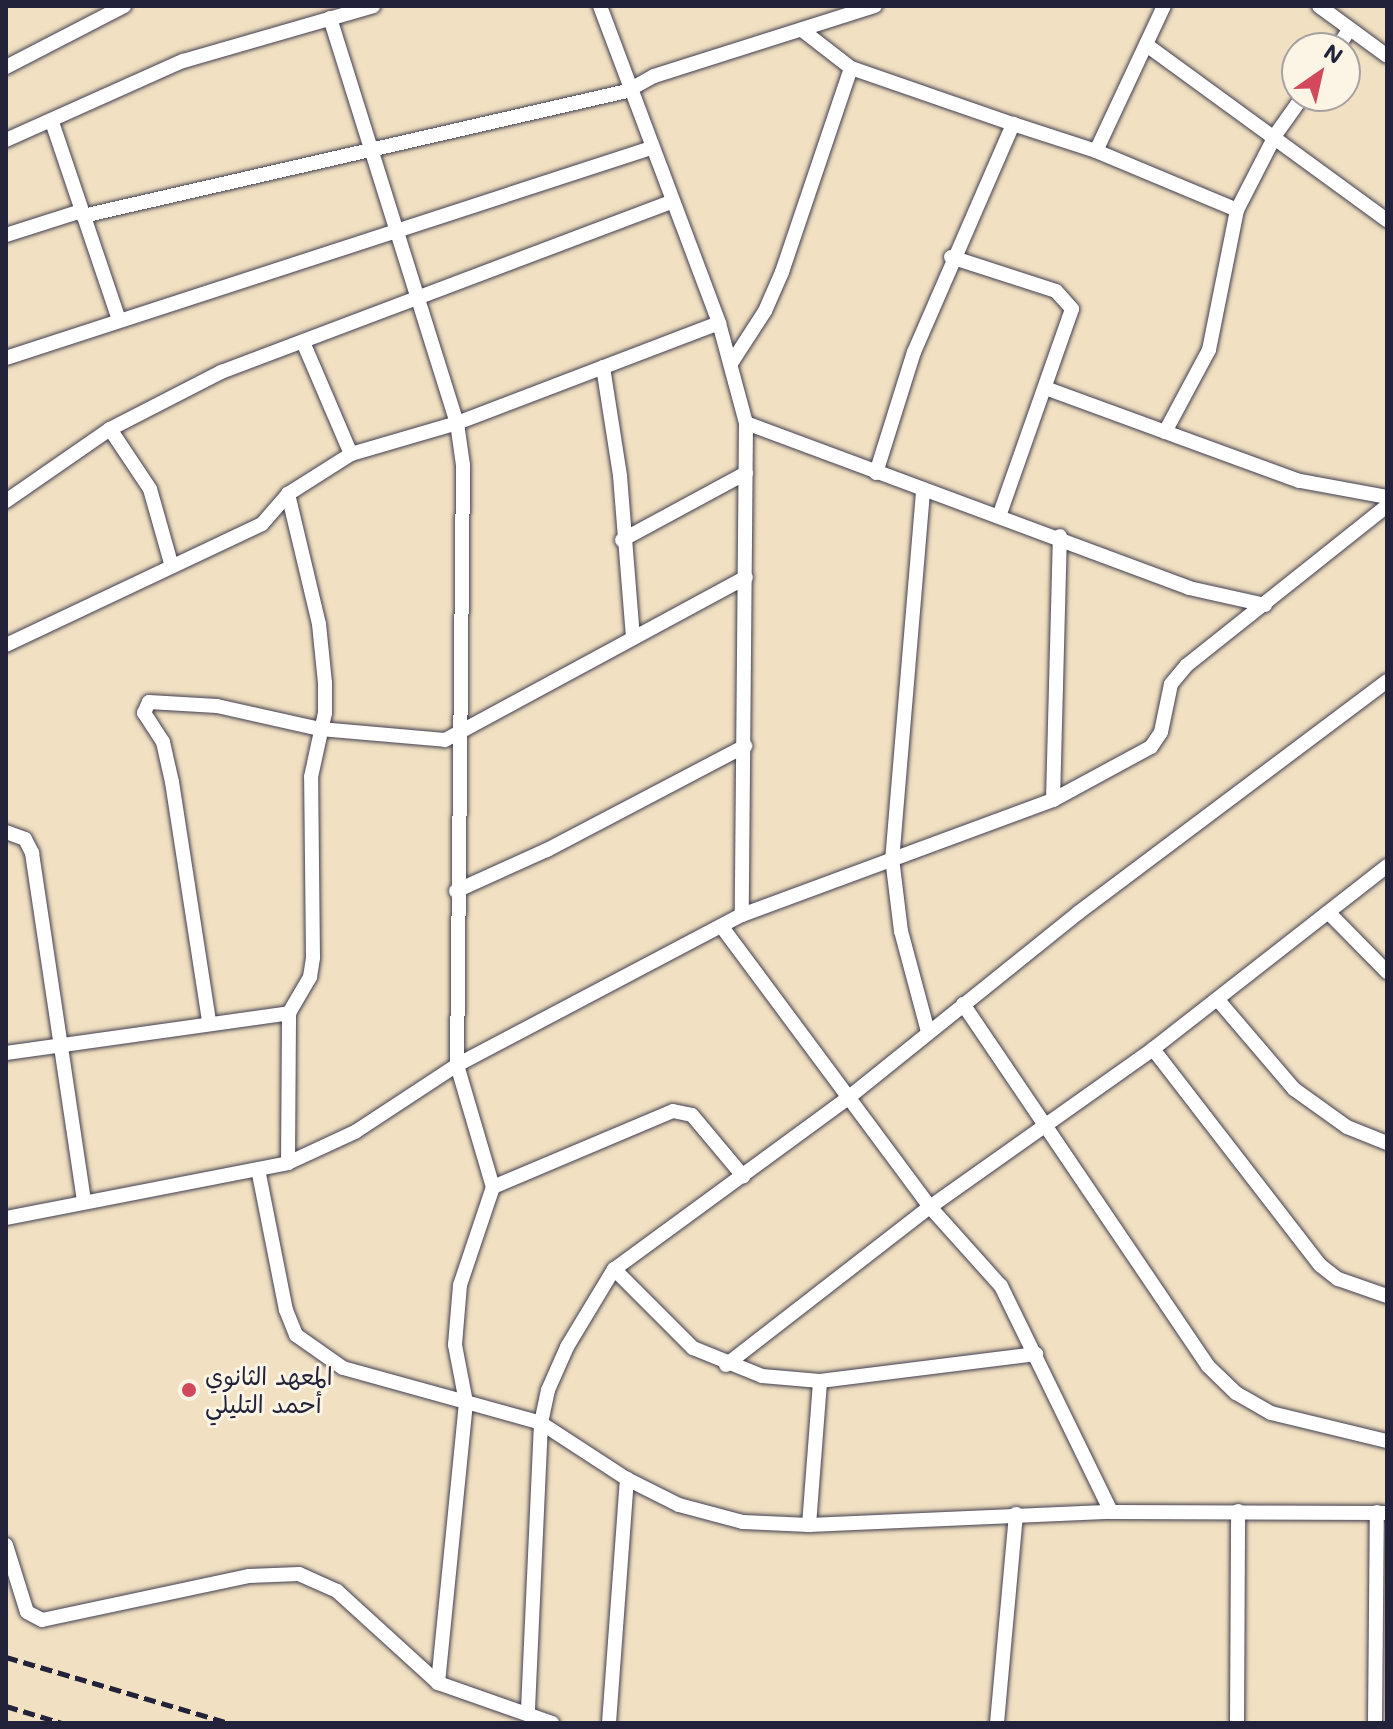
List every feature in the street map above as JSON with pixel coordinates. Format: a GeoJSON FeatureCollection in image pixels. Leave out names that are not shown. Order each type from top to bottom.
{"type":"FeatureCollection","features":[{"type":"Feature","properties":{"kind":"street"},"geometry":{"type":"LineString","coordinates":[[6,67],[124,6]]}},
{"type":"Feature","properties":{"kind":"street"},"geometry":{"type":"LineString","coordinates":[[6,140],[183,61],[373,6]]}},
{"type":"Feature","properties":{"kind":"street"},"geometry":{"type":"LineString","coordinates":[[600,6],[627,91],[719,323],[746,423],[742,915]]}},
{"type":"Feature","properties":{"kind":"street"},"geometry":{"type":"LineString","coordinates":[[6,235],[82,213],[374,153],[627,91],[654,76],[875,6]]}},
{"type":"Feature","properties":{"kind":"street"},"geometry":{"type":"LineString","coordinates":[[1096,151],[1148,46],[1164,6]]}},
{"type":"Feature","properties":{"kind":"street"},"geometry":{"type":"LineString","coordinates":[[1319,6],[1387,56]]}},
{"type":"Feature","properties":{"kind":"street"},"geometry":{"type":"LineString","coordinates":[[330,18],[457,423],[463,465],[462,731],[456,891],[457,1065],[493,1187],[460,1285],[455,1345],[466,1402],[438,1683]]}},
{"type":"Feature","properties":{"kind":"street"},"geometry":{"type":"LineString","coordinates":[[802,30],[851,68],[1096,151],[1237,210]]}},
{"type":"Feature","properties":{"kind":"street"},"geometry":{"type":"LineString","coordinates":[[1148,46],[1276,134],[1387,220]]}},
{"type":"Feature","properties":{"kind":"street"},"geometry":{"type":"LineString","coordinates":[[732,362],[765,311],[782,272],[851,68]]}},
{"type":"Feature","properties":{"kind":"street"},"geometry":{"type":"LineString","coordinates":[[1165,432],[1209,350],[1237,210],[1276,134],[1292,112]]}},
{"type":"Feature","properties":{"kind":"street"},"geometry":{"type":"LineString","coordinates":[[52,122],[118,317]]}},
{"type":"Feature","properties":{"kind":"street"},"geometry":{"type":"LineString","coordinates":[[876,473],[914,352],[951,257],[1013,124]]}},
{"type":"Feature","properties":{"kind":"street"},"geometry":{"type":"LineString","coordinates":[[6,358],[118,317],[651,148]]}},
{"type":"Feature","properties":{"kind":"street"},"geometry":{"type":"LineString","coordinates":[[6,501],[110,429],[221,372],[670,202]]}},
{"type":"Feature","properties":{"kind":"street"},"geometry":{"type":"LineString","coordinates":[[951,257],[1065,295],[1072,321],[999,516]]}},
{"type":"Feature","properties":{"kind":"street"},"geometry":{"type":"LineString","coordinates":[[6,645],[171,563],[262,524],[288,494],[351,454],[457,423],[719,323]]}},
{"type":"Feature","properties":{"kind":"street"},"geometry":{"type":"LineString","coordinates":[[303,342],[351,454]]}},
{"type":"Feature","properties":{"kind":"street"},"geometry":{"type":"LineString","coordinates":[[603,367],[620,476],[622,540],[633,636]]}},
{"type":"Feature","properties":{"kind":"street"},"geometry":{"type":"LineString","coordinates":[[1048,389],[1300,481],[1387,497]]}},
{"type":"Feature","properties":{"kind":"street"},"geometry":{"type":"LineString","coordinates":[[746,423],[923,492],[1060,536],[1189,588],[1265,605]]}},
{"type":"Feature","properties":{"kind":"street"},"geometry":{"type":"LineString","coordinates":[[110,429],[150,489],[171,563]]}},
{"type":"Feature","properties":{"kind":"street"},"geometry":{"type":"LineString","coordinates":[[622,540],[746,473]]}},
{"type":"Feature","properties":{"kind":"street"},"geometry":{"type":"LineString","coordinates":[[923,492],[892,858],[901,931],[928,1032]]}},
{"type":"Feature","properties":{"kind":"street"},"geometry":{"type":"LineString","coordinates":[[288,494],[319,624],[325,683],[311,777],[313,957],[310,977],[289,1013],[288,1163]]}},
{"type":"Feature","properties":{"kind":"street"},"geometry":{"type":"LineString","coordinates":[[6,1218],[288,1163],[355,1132],[457,1065],[742,915],[1053,800],[1151,747],[1161,732],[1167,696],[1178,674],[1387,506]]}},
{"type":"Feature","properties":{"kind":"street"},"geometry":{"type":"LineString","coordinates":[[1053,800],[1060,536]]}},
{"type":"Feature","properties":{"kind":"street"},"geometry":{"type":"LineString","coordinates":[[209,1021],[172,782],[163,742],[144,708],[149,702],[217,706],[320,729],[429,741],[462,731],[746,577]]}},
{"type":"Feature","properties":{"kind":"street"},"geometry":{"type":"LineString","coordinates":[[528,1712],[541,1423],[548,1390],[567,1347],[614,1269],[848,1098],[963,1004],[1387,681]]}},
{"type":"Feature","properties":{"kind":"street"},"geometry":{"type":"LineString","coordinates":[[456,891],[561,843],[745,746]]}},
{"type":"Feature","properties":{"kind":"street"},"geometry":{"type":"LineString","coordinates":[[6,832],[25,839],[32,853],[84,1201]]}},
{"type":"Feature","properties":{"kind":"street"},"geometry":{"type":"LineString","coordinates":[[726,1365],[930,1207],[1218,1000],[1387,866]]}},
{"type":"Feature","properties":{"kind":"street"},"geometry":{"type":"LineString","coordinates":[[1329,913],[1387,972]]}},
{"type":"Feature","properties":{"kind":"street"},"geometry":{"type":"LineString","coordinates":[[722,927],[930,1207],[1001,1286],[1111,1512]]}},
{"type":"Feature","properties":{"kind":"street"},"geometry":{"type":"LineString","coordinates":[[1218,1000],[1294,1089],[1347,1127],[1387,1143]]}},
{"type":"Feature","properties":{"kind":"street"},"geometry":{"type":"LineString","coordinates":[[963,1004],[1048,1124],[1208,1366],[1236,1393],[1271,1413],[1387,1441]]}},
{"type":"Feature","properties":{"kind":"street"},"geometry":{"type":"LineString","coordinates":[[6,1053],[209,1021],[289,1013]]}},
{"type":"Feature","properties":{"kind":"street"},"geometry":{"type":"LineString","coordinates":[[1153,1049],[1320,1265],[1338,1279],[1387,1296]]}},
{"type":"Feature","properties":{"kind":"street"},"geometry":{"type":"LineString","coordinates":[[493,1187],[673,1111],[692,1115],[743,1176]]}},
{"type":"Feature","properties":{"kind":"street"},"geometry":{"type":"LineString","coordinates":[[258,1169],[286,1310],[296,1335],[343,1368],[541,1423],[627,1479],[679,1505],[743,1522],[809,1525],[1016,1514],[1382,1512],[1382,1635],[1375,1723]]}},
{"type":"Feature","properties":{"kind":"street"},"geometry":{"type":"LineString","coordinates":[[614,1269],[693,1348],[726,1365],[762,1376],[820,1381],[1036,1354]]}},
{"type":"Feature","properties":{"kind":"street"},"geometry":{"type":"LineString","coordinates":[[809,1525],[820,1381]]}},
{"type":"Feature","properties":{"kind":"street"},"geometry":{"type":"LineString","coordinates":[[609,1723],[627,1479]]}},
{"type":"Feature","properties":{"kind":"street"},"geometry":{"type":"LineString","coordinates":[[1237,1723],[1238,1511]]}},
{"type":"Feature","properties":{"kind":"street"},"geometry":{"type":"LineString","coordinates":[[997,1723],[1016,1514]]}},
{"type":"Feature","properties":{"kind":"street"},"geometry":{"type":"LineString","coordinates":[[6,1545],[27,1612],[42,1620],[249,1576],[299,1574],[337,1591],[438,1683],[528,1712],[552,1723]]}},
{"type":"Feature","properties":{"kind":"railway"},"geometry":{"type":"LineString","coordinates":[[6,1657],[229,1723]]}},
{"type":"Feature","properties":{"kind":"railway"},"geometry":{"type":"LineString","coordinates":[[6,1706],[62,1723]]}},
{"type":"Feature","properties":{"kind":"place","name":"المعهد الثانوي أحمد التليلي"},"geometry":{"type":"Point","coordinates":[189,1390]}}]}
